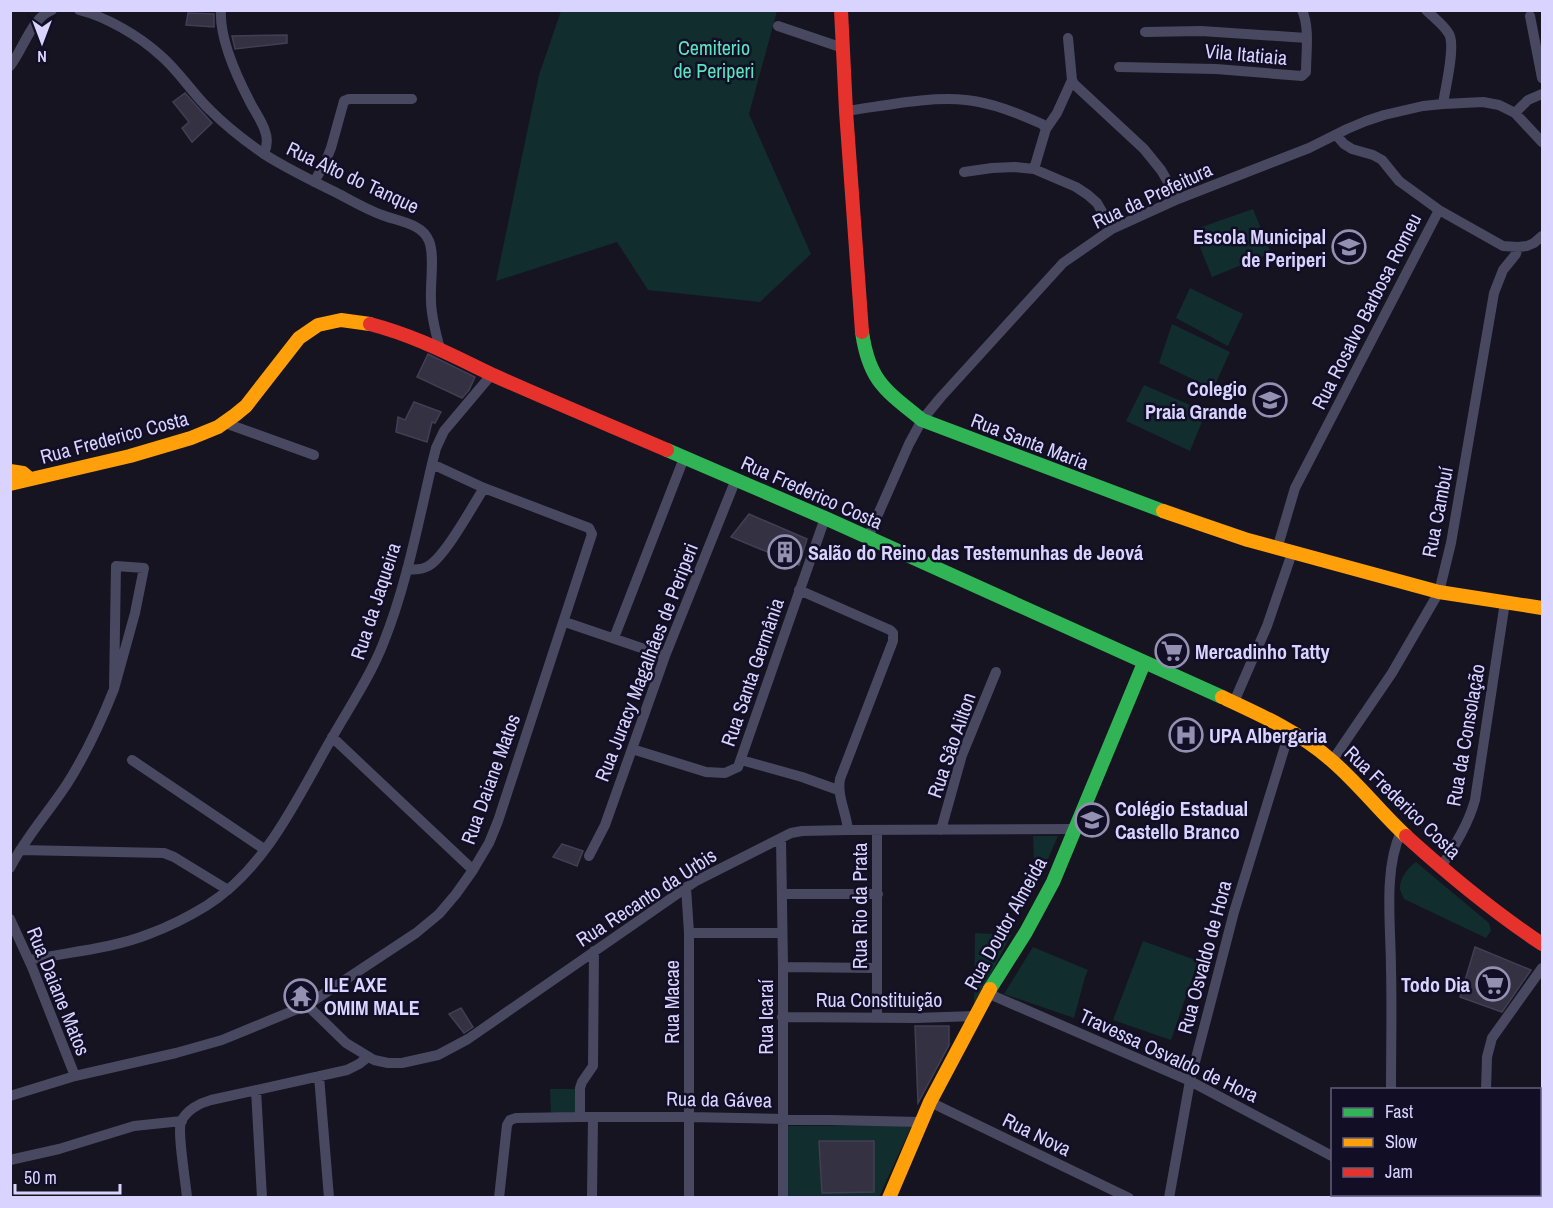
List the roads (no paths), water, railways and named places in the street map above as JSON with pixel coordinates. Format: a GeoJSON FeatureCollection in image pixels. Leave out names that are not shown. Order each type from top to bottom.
{"type":"FeatureCollection","features":[{"type":"Feature","properties":{"kind":"main road","name":"Rua Santa Maria"},"geometry":{"type":"LineString","coordinates":[[842,10],[846,111],[861,327],[865,350],[872,371],[885,388],[922,420],[1147,506],[1277,549],[1439,592],[1542,608]]}},
{"type":"Feature","properties":{"kind":"main road","name":"Rua Frederico Costa"},"geometry":{"type":"LineString","coordinates":[[10,484],[150,451],[195,437],[225,423],[250,401],[300,336],[324,322],[354,320],[388,327],[868,537],[1234,702],[1290,730],[1332,761],[1401,832],[1466,889],[1542,944]]}},
{"type":"Feature","properties":{"kind":"main road"},"geometry":{"type":"LineString","coordinates":[[10,471],[23,473],[30,479]]}},
{"type":"Feature","properties":{"kind":"main road","name":"Rua Doutor Almeida"},"geometry":{"type":"LineString","coordinates":[[890,1197],[930,1102],[987,993],[1008,963],[1048,892],[1144,663]]}},
{"type":"Feature","properties":{"kind":"street"},"geometry":{"type":"LineString","coordinates":[[10,66],[42,16],[52,10]]}},
{"type":"Feature","properties":{"kind":"street"},"geometry":{"type":"LineString","coordinates":[[79,10],[115,24],[161,55],[209,109],[264,154]]}},
{"type":"Feature","properties":{"kind":"street","name":"Rua Alto do Tanque"},"geometry":{"type":"LineString","coordinates":[[221,10],[222,31],[227,48],[247,96],[266,133],[264,154],[314,182],[379,214],[418,228],[425,234],[430,245],[431,302],[434,328],[440,349]]}},
{"type":"Feature","properties":{"kind":"street","name":"Vila Itatiaia"},"geometry":{"type":"LineString","coordinates":[[1119,66],[1216,69],[1302,76],[1306,72],[1306,38],[1302,10]]}},
{"type":"Feature","properties":{"kind":"street"},"geometry":{"type":"LineString","coordinates":[[1426,10],[1450,35],[1451,40],[1451,55],[1443,104]]}},
{"type":"Feature","properties":{"kind":"street"},"geometry":{"type":"LineString","coordinates":[[1530,16],[1542,78]]}},
{"type":"Feature","properties":{"kind":"street"},"geometry":{"type":"LineString","coordinates":[[778,26],[843,48]]}},
{"type":"Feature","properties":{"kind":"street"},"geometry":{"type":"LineString","coordinates":[[1145,32],[1201,31],[1306,38]]}},
{"type":"Feature","properties":{"kind":"street"},"geometry":{"type":"LineString","coordinates":[[1068,38],[1074,84],[1144,149],[1161,170],[1178,199]]}},
{"type":"Feature","properties":{"kind":"street"},"geometry":{"type":"LineString","coordinates":[[1034,169],[1046,129],[1053,121],[1072,80]]}},
{"type":"Feature","properties":{"kind":"street"},"geometry":{"type":"LineString","coordinates":[[1515,113],[1528,100],[1542,94]]}},
{"type":"Feature","properties":{"kind":"street"},"geometry":{"type":"LineString","coordinates":[[314,182],[331,148],[344,101],[349,99],[412,99]]}},
{"type":"Feature","properties":{"kind":"street"},"geometry":{"type":"LineString","coordinates":[[846,111],[936,99],[965,100],[1016,113],[1042,124],[1046,129]]}},
{"type":"Feature","properties":{"kind":"street","name":"Rua da Prefeitura"},"geometry":{"type":"LineString","coordinates":[[868,537],[922,420],[1063,263],[1112,229],[1178,199],[1310,148],[1366,121],[1424,106],[1483,102],[1499,105],[1515,113],[1542,142]]}},
{"type":"Feature","properties":{"kind":"street","name":"Rua Rosalvo Barbosa Romeu"},"geometry":{"type":"LineString","coordinates":[[1277,549],[1295,488],[1439,210],[1399,181],[1382,160],[1352,149],[1336,135]]}},
{"type":"Feature","properties":{"kind":"street"},"geometry":{"type":"LineString","coordinates":[[964,172],[1003,168],[1034,169],[1076,187],[1088,195],[1097,203],[1112,229]]}},
{"type":"Feature","properties":{"kind":"street"},"geometry":{"type":"LineString","coordinates":[[1439,210],[1503,246],[1518,248],[1534,243],[1542,236]]}},
{"type":"Feature","properties":{"kind":"street","name":"Rua Cambuí"},"geometry":{"type":"LineString","coordinates":[[1332,761],[1392,673],[1439,592],[1451,543],[1494,293],[1503,270],[1518,248]]}},
{"type":"Feature","properties":{"kind":"street","name":"Rua da Jaqueira"},"geometry":{"type":"LineString","coordinates":[[29,960],[108,946],[149,934],[179,921],[228,890],[264,849],[285,819],[367,678],[383,645],[407,569],[436,448],[444,431],[492,374]]}},
{"type":"Feature","properties":{"kind":"street"},"geometry":{"type":"LineString","coordinates":[[225,423],[314,454]]}},
{"type":"Feature","properties":{"kind":"street"},"geometry":{"type":"LineString","coordinates":[[614,638],[684,458]]}},
{"type":"Feature","properties":{"kind":"street","name":"Rua Daiane Matos"},"geometry":{"type":"LineString","coordinates":[[10,1096],[75,1076],[222,1040],[308,1005],[416,933],[439,914],[473,870],[489,843],[498,821],[592,537],[589,528],[484,488],[432,464]]}},
{"type":"Feature","properties":{"kind":"street","name":"Rua Juracy Magalhâes de Periperi"},"geometry":{"type":"LineString","coordinates":[[589,856],[605,825],[664,656],[736,479]]}},
{"type":"Feature","properties":{"kind":"street"},"geometry":{"type":"LineString","coordinates":[[407,569],[423,568],[436,559],[445,549],[484,488]]}},
{"type":"Feature","properties":{"kind":"street","name":"Rua Santa Germânia"},"geometry":{"type":"LineString","coordinates":[[632,749],[706,772],[726,773],[738,767],[825,518]]}},
{"type":"Feature","properties":{"kind":"street"},"geometry":{"type":"LineString","coordinates":[[1234,702],[1267,626],[1292,553]]}},
{"type":"Feature","properties":{"kind":"street"},"geometry":{"type":"LineString","coordinates":[[10,868],[66,784],[102,720],[114,689],[135,613],[144,568],[117,566],[114,689]]}},
{"type":"Feature","properties":{"kind":"street"},"geometry":{"type":"LineString","coordinates":[[799,590],[893,633],[893,641],[840,779],[838,790],[848,830]]}},
{"type":"Feature","properties":{"kind":"street","name":"Rua da Consolação"},"geometry":{"type":"LineString","coordinates":[[1441,867],[1464,831],[1475,800],[1505,602]]}},
{"type":"Feature","properties":{"kind":"street"},"geometry":{"type":"LineString","coordinates":[[565,622],[664,656]]}},
{"type":"Feature","properties":{"kind":"street","name":"Rua Sâo Ailton"},"geometry":{"type":"LineString","coordinates":[[941,830],[962,755],[996,672]]}},
{"type":"Feature","properties":{"kind":"street","name":"Rua Osvaldo de Hora"},"geometry":{"type":"LineString","coordinates":[[1169,1197],[1190,1081],[1234,912],[1290,730]]}},
{"type":"Feature","properties":{"kind":"street"},"geometry":{"type":"LineString","coordinates":[[332,737],[473,870]]}},
{"type":"Feature","properties":{"kind":"street"},"geometry":{"type":"LineString","coordinates":[[132,760],[264,849]]}},
{"type":"Feature","properties":{"kind":"street"},"geometry":{"type":"LineString","coordinates":[[741,760],[838,790]]}},
{"type":"Feature","properties":{"kind":"street","name":"Rua Recanto da Urbis"},"geometry":{"type":"LineString","coordinates":[[308,1005],[346,1043],[368,1057],[388,1063],[428,1058],[468,1039],[686,887],[791,833],[848,830],[1075,829]]}},
{"type":"Feature","properties":{"kind":"street","name":"Rua Rio da Prata"},"geometry":{"type":"LineString","coordinates":[[877,830],[877,1017]]}},
{"type":"Feature","properties":{"kind":"street"},"geometry":{"type":"LineString","coordinates":[[1391,1088],[1390,877],[1394,853],[1401,832]]}},
{"type":"Feature","properties":{"kind":"street","name":"Rua Icaraí"},"geometry":{"type":"LineString","coordinates":[[782,838],[783,1197]]}},
{"type":"Feature","properties":{"kind":"street"},"geometry":{"type":"LineString","coordinates":[[20,850],[164,853],[174,856],[228,890]]}},
{"type":"Feature","properties":{"kind":"street","name":"Rua Macae"},"geometry":{"type":"LineString","coordinates":[[686,887],[689,933],[690,1197]]}},
{"type":"Feature","properties":{"kind":"street"},"geometry":{"type":"LineString","coordinates":[[782,894],[878,894]]}},
{"type":"Feature","properties":{"kind":"street","name":"Rua Daiane Matos"},"geometry":{"type":"LineString","coordinates":[[10,919],[29,960],[75,1076]]}},
{"type":"Feature","properties":{"kind":"street"},"geometry":{"type":"LineString","coordinates":[[689,933],[782,933]]}},
{"type":"Feature","properties":{"kind":"street"},"geometry":{"type":"LineString","coordinates":[[580,1117],[580,1088],[593,1066],[594,951]]}},
{"type":"Feature","properties":{"kind":"street"},"geometry":{"type":"LineString","coordinates":[[783,967],[877,968]]}},
{"type":"Feature","properties":{"kind":"street"},"geometry":{"type":"LineString","coordinates":[[1485,1088],[1487,1057],[1492,1038],[1542,968]]}},
{"type":"Feature","properties":{"kind":"street","name":"Travessa Osvaldo de Hora"},"geometry":{"type":"LineString","coordinates":[[987,993],[1190,1081],[1331,1155]]}},
{"type":"Feature","properties":{"kind":"street","name":"Rua Constituição"},"geometry":{"type":"LineString","coordinates":[[782,1017],[976,1016]]}},
{"type":"Feature","properties":{"kind":"street"},"geometry":{"type":"LineString","coordinates":[[187,1197],[180,1130],[181,1122],[193,1108],[204,1102],[347,1070],[368,1057]]}},
{"type":"Feature","properties":{"kind":"street"},"geometry":{"type":"LineString","coordinates":[[319,1076],[329,1197]]}},
{"type":"Feature","properties":{"kind":"street"},"geometry":{"type":"LineString","coordinates":[[256,1090],[262,1197]]}},
{"type":"Feature","properties":{"kind":"street","name":"Rua Nova"},"geometry":{"type":"LineString","coordinates":[[930,1102],[1129,1197]]}},
{"type":"Feature","properties":{"kind":"street"},"geometry":{"type":"LineString","coordinates":[[592,1197],[593,1117]]}},
{"type":"Feature","properties":{"kind":"street","name":"Rua da Gávea"},"geometry":{"type":"LineString","coordinates":[[499,1197],[507,1125],[510,1120],[516,1118],[689,1117],[921,1122]]}},
{"type":"Feature","properties":{"kind":"street"},"geometry":{"type":"LineString","coordinates":[[10,1160],[59,1149],[134,1126],[181,1122]]}},
{"type":"Feature","properties":{"kind":"place","name":"Escola Municipal de Periperi"},"geometry":{"type":"Point","coordinates":[1349,247]}},
{"type":"Feature","properties":{"kind":"place","name":"Colegio Praia Grande"},"geometry":{"type":"Point","coordinates":[1270,400]}},
{"type":"Feature","properties":{"kind":"place","name":"Salão do Reino das Testemunhas de Jeová"},"geometry":{"type":"Point","coordinates":[785,552]}},
{"type":"Feature","properties":{"kind":"place","name":"Mercadinho Tatty"},"geometry":{"type":"Point","coordinates":[1172,651]}},
{"type":"Feature","properties":{"kind":"place","name":"UPA Albergaria"},"geometry":{"type":"Point","coordinates":[1186,735]}},
{"type":"Feature","properties":{"kind":"place","name":"Colégio Estadual Castello Branco"},"geometry":{"type":"Point","coordinates":[1092,820]}},
{"type":"Feature","properties":{"kind":"place","name":"Todo Dia"},"geometry":{"type":"Point","coordinates":[1493,984]}},
{"type":"Feature","properties":{"kind":"place","name":"ILE AXE OMIM MALE"},"geometry":{"type":"Point","coordinates":[301,996]}},
{"type":"Feature","properties":{"kind":"park label","name":"Cemiterio de Periperi"},"geometry":{"type":"Point","coordinates":[714,58]}}]}
